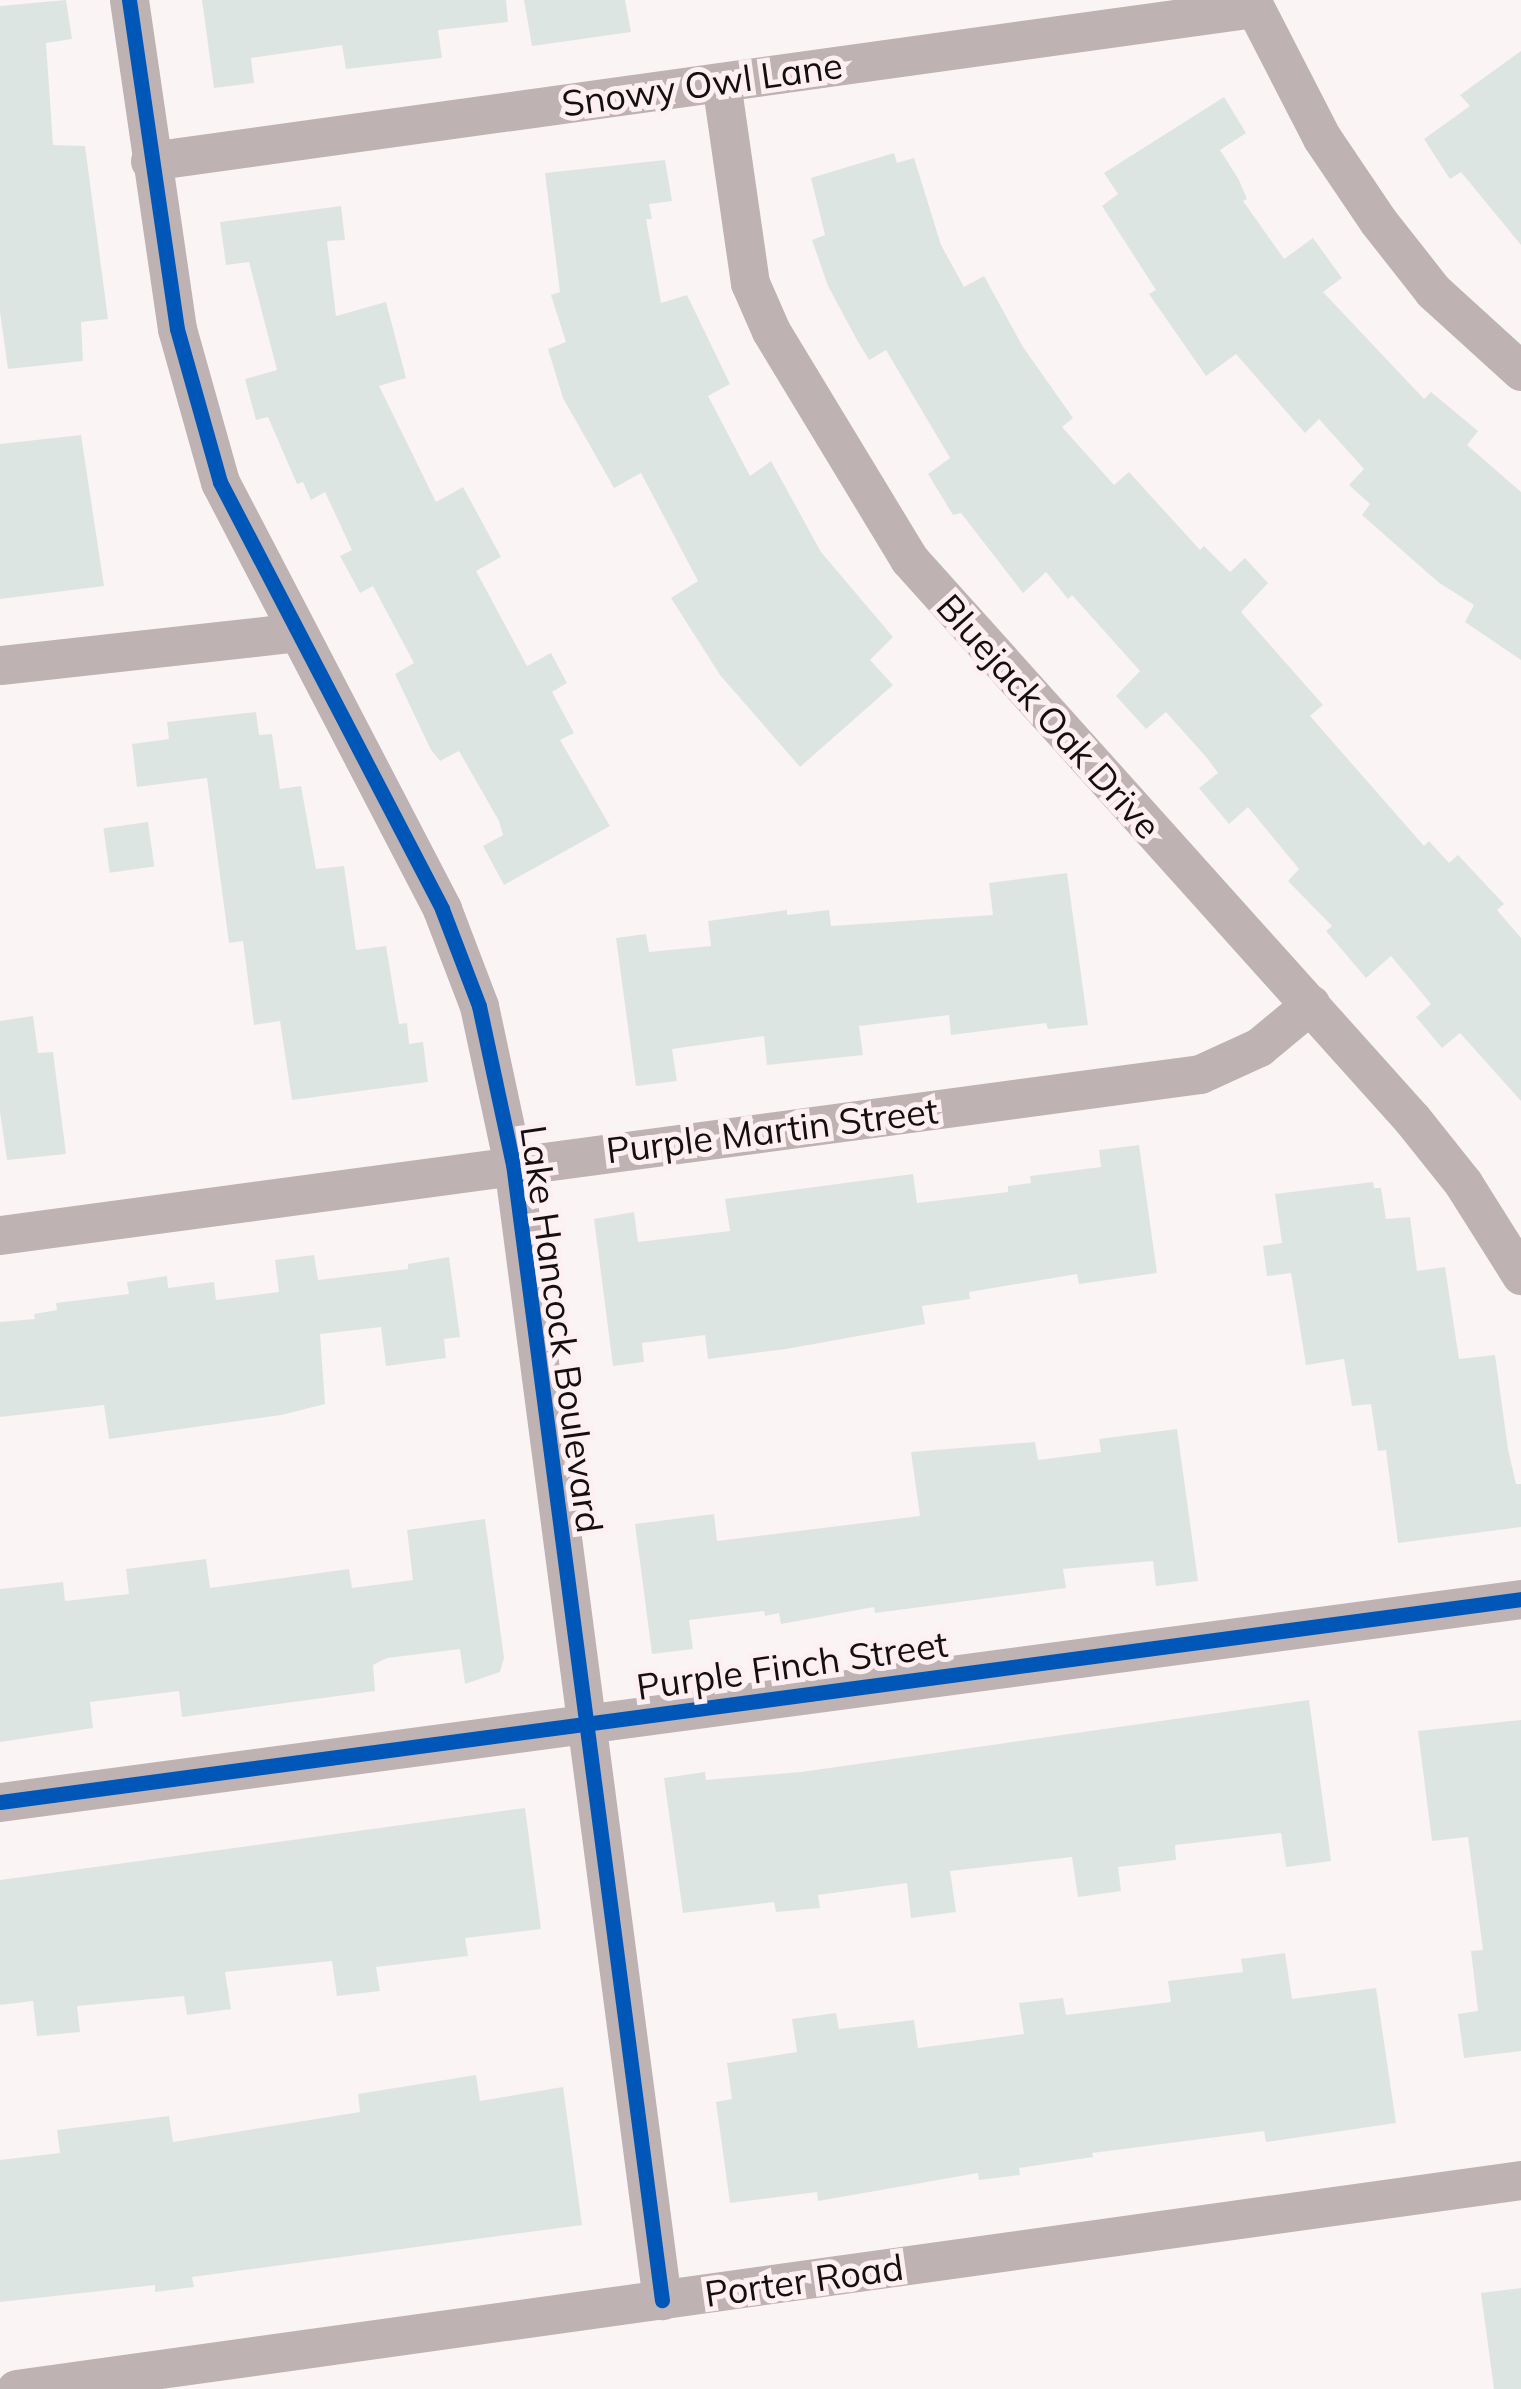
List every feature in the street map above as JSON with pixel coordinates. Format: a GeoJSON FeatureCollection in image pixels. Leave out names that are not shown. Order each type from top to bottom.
{"type":"FeatureCollection","features":[{"type":"Feature","properties":{"kind":"street","name":"Lake Hancock Boulevard"},"geometry":{"type":"LineString","coordinates":[[129,0],[178,329],[213,463],[442,909],[478,1006],[513,1164],[662,2300]]}},
{"type":"Feature","properties":{"kind":"street","name":"Snowy Owl Lane"},"geometry":{"type":"LineString","coordinates":[[150,161],[1252,4]]}},
{"type":"Feature","properties":{"kind":"street"},"geometry":{"type":"LineString","coordinates":[[1252,4],[1322,138],[1378,221],[1432,291],[1521,371]]}},
{"type":"Feature","properties":{"kind":"street","name":"Bluejack Oak Drive"},"geometry":{"type":"LineString","coordinates":[[721,82],[737,224],[750,283],[771,331],[909,560],[1311,1004],[1463,1183],[1521,1275]]}},
{"type":"Feature","properties":{"kind":"street"},"geometry":{"type":"LineString","coordinates":[[0,665],[296,632]]}},
{"type":"Feature","properties":{"kind":"street","name":"Purple Martin Street"},"geometry":{"type":"LineString","coordinates":[[0,1234],[1200,1074],[1258,1047],[1311,1004]]}},
{"type":"Feature","properties":{"kind":"street","name":"Purple Finch Street"},"geometry":{"type":"LineString","coordinates":[[0,1802],[1521,1599]]}},
{"type":"Feature","properties":{"kind":"street","name":"Porter Road"},"geometry":{"type":"LineString","coordinates":[[16,2389],[1521,2180]]}},
{"type":"Feature","properties":{"kind":"building"},"geometry":{"type":"Polygon","coordinates":[[[66,0],[72,39],[46,43],[53,145],[85,146],[108,319],[81,322],[83,361],[8,369],[0,312],[0,6],[66,0]]]}},
{"type":"Feature","properties":{"kind":"building"},"geometry":{"type":"Polygon","coordinates":[[[202,0],[506,0],[508,22],[438,30],[442,58],[346,69],[342,45],[251,58],[254,83],[214,88],[202,0]]]}},
{"type":"Feature","properties":{"kind":"building"},"geometry":{"type":"Polygon","coordinates":[[[524,0],[625,0],[631,32],[532,46],[524,0]]]}},
{"type":"Feature","properties":{"kind":"building"},"geometry":{"type":"Polygon","coordinates":[[[1521,51],[1521,245],[1461,172],[1450,179],[1424,139],[1470,106],[1460,95],[1521,51]]]}},
{"type":"Feature","properties":{"kind":"building"},"geometry":{"type":"Polygon","coordinates":[[[1224,97],[1246,133],[1220,150],[1239,180],[1247,199],[1243,201],[1284,259],[1313,238],[1342,278],[1323,292],[1424,399],[1431,392],[1478,431],[1467,445],[1521,492],[1521,660],[1465,622],[1474,605],[1438,582],[1362,515],[1370,504],[1349,485],[1364,469],[1319,419],[1305,433],[1236,354],[1206,376],[1149,294],[1156,290],[1102,206],[1118,194],[1104,173],[1224,97]]]}},
{"type":"Feature","properties":{"kind":"building"},"geometry":{"type":"Polygon","coordinates":[[[894,153],[897,163],[914,158],[941,245],[964,287],[984,276],[1023,347],[1073,418],[1062,427],[1114,485],[1129,472],[1200,550],[1204,546],[1230,572],[1245,558],[1268,583],[1241,612],[1323,705],[1310,716],[1424,846],[1429,841],[1449,863],[1458,855],[1504,904],[1497,910],[1521,938],[1521,1101],[1460,1033],[1442,1048],[1416,1017],[1431,1004],[1391,956],[1366,978],[1326,931],[1332,926],[1288,881],[1299,869],[1248,807],[1229,824],[1199,788],[1218,773],[1207,758],[1166,712],[1146,729],[1116,696],[1140,671],[1072,595],[1068,599],[1046,572],[1023,593],[961,513],[953,515],[928,474],[950,458],[886,350],[869,360],[828,286],[812,240],[825,235],[811,178],[894,153]]]}},
{"type":"Feature","properties":{"kind":"building"},"geometry":{"type":"Polygon","coordinates":[[[665,160],[672,201],[649,204],[652,219],[646,219],[661,303],[687,295],[730,384],[708,396],[750,476],[771,461],[821,552],[893,637],[870,660],[893,685],[800,767],[720,675],[671,598],[698,581],[641,473],[614,488],[563,398],[548,349],[566,342],[551,295],[560,292],[545,173],[665,160]]]}},
{"type":"Feature","properties":{"kind":"building"},"geometry":{"type":"Polygon","coordinates":[[[341,206],[345,240],[327,241],[336,316],[386,302],[406,378],[379,386],[436,502],[463,487],[501,557],[476,571],[527,666],[551,653],[567,683],[552,692],[574,733],[560,740],[610,826],[504,885],[483,846],[503,835],[499,821],[459,751],[440,761],[431,750],[395,674],[414,663],[373,586],[360,593],[340,556],[352,550],[325,492],[311,500],[303,482],[297,484],[268,417],[256,420],[245,379],[277,370],[249,262],[226,265],[220,222],[341,206]]]}},
{"type":"Feature","properties":{"kind":"building"},"geometry":{"type":"Polygon","coordinates":[[[81,435],[104,586],[0,599],[0,444],[81,435]]]}},
{"type":"Feature","properties":{"kind":"building"},"geometry":{"type":"Polygon","coordinates":[[[256,712],[259,735],[272,734],[280,789],[301,786],[316,869],[344,866],[356,950],[386,946],[399,1024],[407,1023],[409,1044],[423,1042],[428,1082],[292,1100],[280,1021],[254,1025],[243,941],[229,943],[207,778],[137,787],[132,744],[169,739],[167,722],[256,712]]]}},
{"type":"Feature","properties":{"kind":"building"},"geometry":{"type":"Polygon","coordinates":[[[148,822],[154,867],[110,873],[103,828],[148,822]]]}},
{"type":"Feature","properties":{"kind":"building"},"geometry":{"type":"Polygon","coordinates":[[[1067,873],[1088,1025],[1048,1029],[1046,1023],[951,1035],[949,1015],[859,1026],[863,1055],[767,1065],[764,1036],[672,1049],[677,1081],[636,1086],[616,938],[646,934],[649,952],[711,946],[708,921],[787,910],[787,915],[829,910],[831,926],[993,915],[989,883],[1067,873]]]}},
{"type":"Feature","properties":{"kind":"building"},"geometry":{"type":"Polygon","coordinates":[[[33,1016],[38,1053],[53,1052],[66,1154],[7,1160],[0,1112],[0,1021],[33,1016]]]}},
{"type":"Feature","properties":{"kind":"building"},"geometry":{"type":"Polygon","coordinates":[[[1139,1145],[1157,1273],[1079,1284],[1077,1274],[969,1292],[970,1299],[922,1306],[925,1324],[786,1349],[708,1359],[705,1335],[642,1343],[644,1362],[613,1366],[594,1219],[634,1212],[638,1242],[730,1231],[725,1199],[913,1174],[917,1203],[1008,1192],[1008,1186],[1031,1183],[1030,1176],[1101,1167],[1099,1150],[1139,1145]]]}},
{"type":"Feature","properties":{"kind":"building"},"geometry":{"type":"Polygon","coordinates":[[[1373,1182],[1374,1188],[1381,1188],[1386,1219],[1410,1217],[1417,1271],[1445,1267],[1459,1359],[1495,1355],[1508,1449],[1516,1484],[1521,1484],[1521,1527],[1398,1543],[1386,1450],[1378,1451],[1371,1404],[1352,1406],[1344,1359],[1306,1365],[1291,1273],[1267,1276],[1263,1246],[1282,1243],[1275,1194],[1373,1182]]]}},
{"type":"Feature","properties":{"kind":"building"},"geometry":{"type":"Polygon","coordinates":[[[314,1255],[318,1280],[408,1269],[408,1264],[449,1257],[460,1337],[444,1339],[446,1358],[386,1366],[381,1327],[320,1334],[325,1404],[281,1415],[109,1439],[104,1405],[0,1417],[0,1322],[35,1319],[34,1314],[57,1310],[56,1303],[129,1294],[127,1282],[167,1276],[168,1288],[214,1282],[216,1300],[279,1292],[275,1260],[314,1255]]]}},
{"type":"Feature","properties":{"kind":"building"},"geometry":{"type":"Polygon","coordinates":[[[1177,1429],[1198,1581],[1156,1586],[1153,1561],[1063,1569],[1066,1588],[875,1613],[874,1607],[781,1624],[779,1613],[765,1616],[764,1611],[689,1620],[693,1649],[652,1654],[635,1524],[714,1514],[717,1541],[920,1516],[911,1452],[1035,1442],[1038,1460],[1101,1452],[1099,1439],[1177,1429]]]}},
{"type":"Feature","properties":{"kind":"building"},"geometry":{"type":"Polygon","coordinates":[[[485,1519],[504,1658],[500,1672],[465,1684],[460,1649],[387,1658],[373,1665],[375,1691],[182,1717],[179,1691],[90,1702],[93,1728],[0,1742],[0,1589],[63,1582],[65,1601],[129,1594],[126,1569],[206,1559],[210,1588],[349,1569],[352,1588],[413,1580],[407,1530],[485,1519]]]}},
{"type":"Feature","properties":{"kind":"building"},"geometry":{"type":"Polygon","coordinates":[[[1309,1700],[1331,1861],[1286,1867],[1281,1833],[1175,1845],[1176,1860],[1118,1867],[1121,1891],[1078,1897],[1072,1857],[950,1871],[956,1912],[911,1918],[907,1883],[818,1895],[820,1908],[776,1912],[774,1902],[683,1913],[664,1778],[705,1772],[706,1780],[801,1772],[1309,1700]]]}},
{"type":"Feature","properties":{"kind":"building"},"geometry":{"type":"Polygon","coordinates":[[[1521,1720],[1521,2051],[1464,2058],[1458,2014],[1478,2011],[1471,1951],[1483,1950],[1468,1837],[1432,1841],[1418,1731],[1521,1720]]]}},
{"type":"Feature","properties":{"kind":"building"},"geometry":{"type":"Polygon","coordinates":[[[525,1808],[541,1929],[465,1938],[468,1956],[376,1967],[380,1991],[337,1996],[332,1961],[225,1972],[231,2009],[187,2015],[184,1996],[77,2006],[80,2032],[37,2036],[33,2001],[0,2005],[0,1880],[525,1808]]]}},
{"type":"Feature","properties":{"kind":"building"},"geometry":{"type":"Polygon","coordinates":[[[1285,1953],[1292,1999],[1376,1988],[1396,2123],[1266,2142],[1264,2131],[1092,2153],[1093,2157],[1019,2168],[1020,2175],[979,2180],[978,2173],[818,2201],[817,2192],[730,2203],[716,2102],[732,2099],[727,2063],[797,2052],[792,2019],[836,2013],[839,2029],[914,2020],[918,2048],[1024,2034],[1019,2003],[1063,1998],[1066,2015],[1171,2002],[1168,1981],[1243,1972],[1241,1959],[1285,1953]]]}},
{"type":"Feature","properties":{"kind":"building"},"geometry":{"type":"Polygon","coordinates":[[[476,2075],[480,2101],[563,2087],[582,2225],[192,2277],[194,2287],[155,2292],[155,2285],[0,2302],[0,2160],[60,2153],[57,2130],[169,2116],[173,2142],[360,2112],[358,2094],[476,2075]]]}},
{"type":"Feature","properties":{"kind":"building"},"geometry":{"type":"Polygon","coordinates":[[[1521,2288],[1521,2389],[1494,2389],[1481,2293],[1521,2288]]]}},
{"type":"Feature","properties":{"kind":"cycle path"},"geometry":{"type":"LineString","coordinates":[[129,0],[177,329],[220,482],[442,909],[479,1006],[513,1164],[662,2300]]}},
{"type":"Feature","properties":{"kind":"cycle path"},"geometry":{"type":"LineString","coordinates":[[0,1802],[1521,1599]]}}]}
